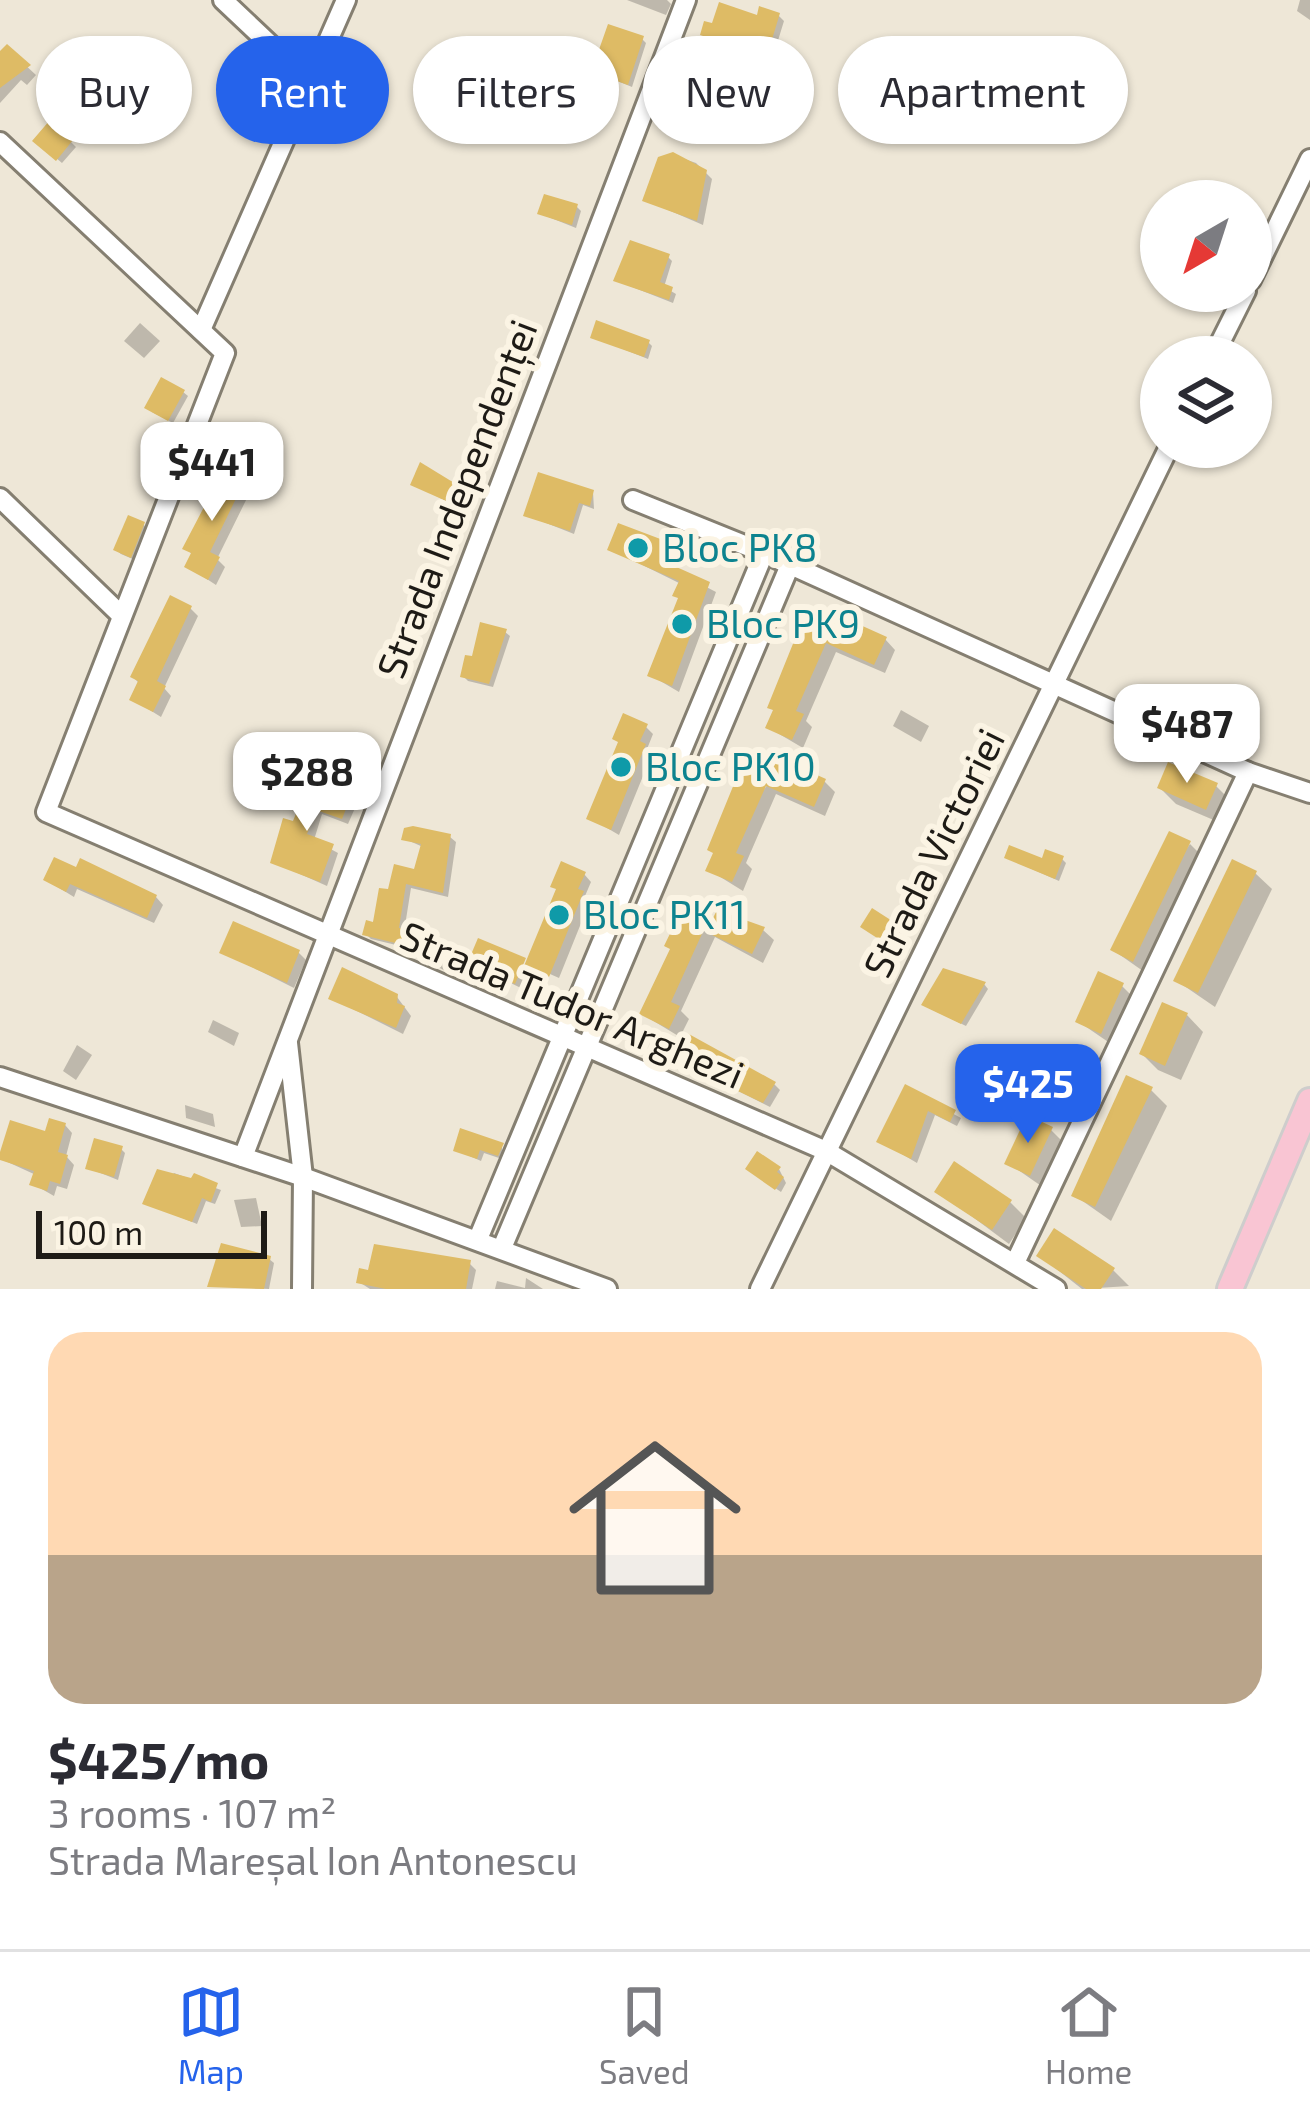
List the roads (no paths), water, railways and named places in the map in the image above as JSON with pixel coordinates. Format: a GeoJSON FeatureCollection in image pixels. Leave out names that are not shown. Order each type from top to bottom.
{"type":"FeatureCollection","features":[{"type":"Feature","properties":{"kind":"main road"},"geometry":{"type":"LineString","coordinates":[[1230,1289],[1310,1101]]}},
{"type":"Feature","properties":{"kind":"street"},"geometry":{"type":"LineString","coordinates":[[223,0],[261,36]]}},
{"type":"Feature","properties":{"kind":"street"},"geometry":{"type":"LineString","coordinates":[[332,36],[346,0]]}},
{"type":"Feature","properties":{"kind":"street","name":"Strada Independenței"},"geometry":{"type":"LineString","coordinates":[[243,1157],[686,0]]}},
{"type":"Feature","properties":{"kind":"street"},"geometry":{"type":"LineString","coordinates":[[0,142],[225,353],[122,616],[0,498]]}},
{"type":"Feature","properties":{"kind":"street"},"geometry":{"type":"LineString","coordinates":[[201,330],[236,241],[284,144]]}},
{"type":"Feature","properties":{"kind":"street"},"geometry":{"type":"LineString","coordinates":[[1272,237],[1310,159]]}},
{"type":"Feature","properties":{"kind":"street","name":"Strada Victoriei"},"geometry":{"type":"LineString","coordinates":[[760,1289],[1159,468]]}},
{"type":"Feature","properties":{"kind":"street"},"geometry":{"type":"LineString","coordinates":[[633,500],[764,553],[1248,772],[1310,793]]}},
{"type":"Feature","properties":{"kind":"street"},"geometry":{"type":"LineString","coordinates":[[478,1239],[764,553]]}},
{"type":"Feature","properties":{"kind":"street"},"geometry":{"type":"LineString","coordinates":[[502,1248],[790,565]]}},
{"type":"Feature","properties":{"kind":"street","name":"Strada Tudor Arghezi"},"geometry":{"type":"LineString","coordinates":[[122,616],[46,812],[826,1151],[1056,1289]]}},
{"type":"Feature","properties":{"kind":"street"},"geometry":{"type":"LineString","coordinates":[[1015,1263],[1248,772]]}},
{"type":"Feature","properties":{"kind":"street"},"geometry":{"type":"LineString","coordinates":[[288,1040],[303,1177],[302,1289]]}},
{"type":"Feature","properties":{"kind":"street"},"geometry":{"type":"LineString","coordinates":[[0,1077],[303,1177],[607,1289]]}},
{"type":"Feature","properties":{"kind":"place","name":"Bloc PK8"},"geometry":{"type":"Point","coordinates":[638,548]}},
{"type":"Feature","properties":{"kind":"place","name":"Bloc PK9"},"geometry":{"type":"Point","coordinates":[682,624]}},
{"type":"Feature","properties":{"kind":"place","name":"Bloc PK10"},"geometry":{"type":"Point","coordinates":[621,767]}},
{"type":"Feature","properties":{"kind":"place","name":"Bloc PK11"},"geometry":{"type":"Point","coordinates":[559,915]}}]}
